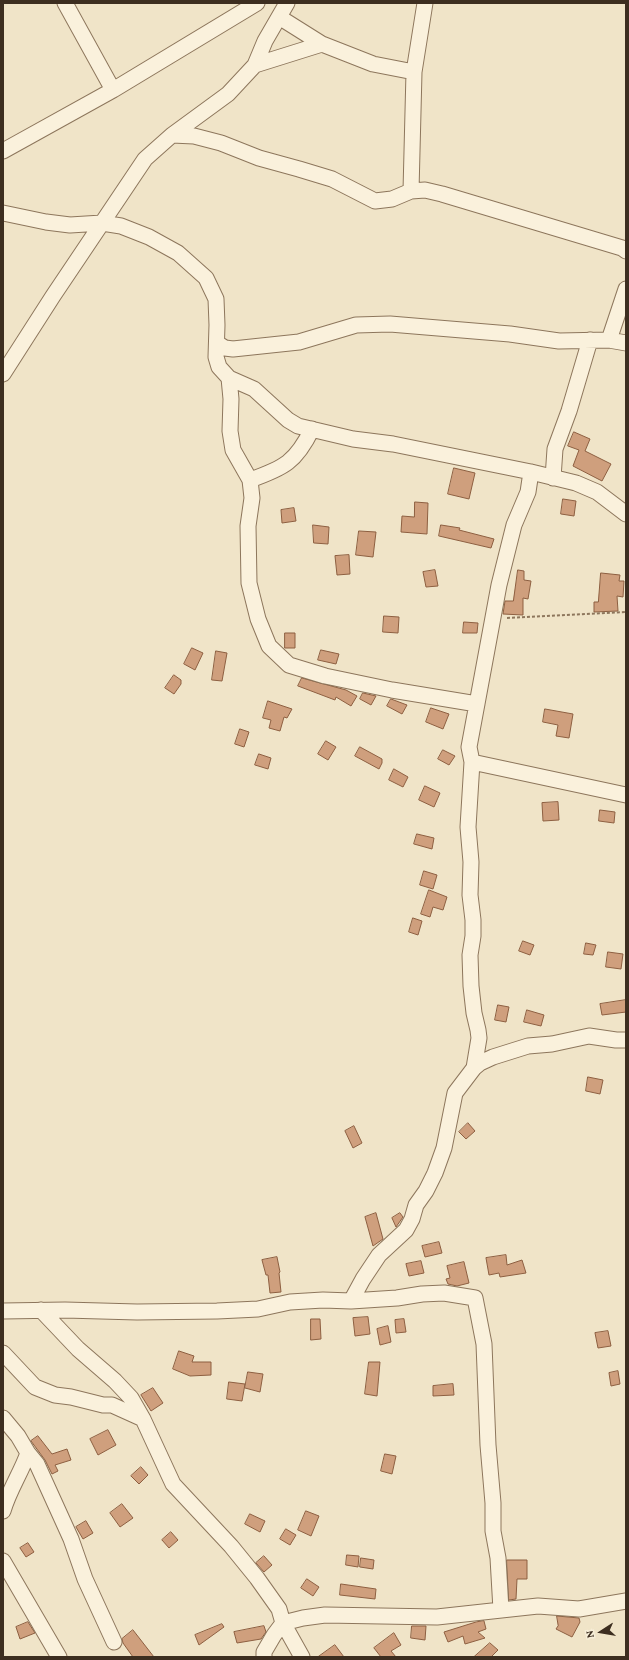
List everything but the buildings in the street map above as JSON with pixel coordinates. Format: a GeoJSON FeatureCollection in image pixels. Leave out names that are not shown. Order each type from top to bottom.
{"type":"FeatureCollection","features":[{"type":"Feature","properties":{"kind":"street"},"geometry":{"type":"LineString","coordinates":[[65,3],[113,90]]}},
{"type":"Feature","properties":{"kind":"street"},"geometry":{"type":"LineString","coordinates":[[3,151],[113,90],[257,3]]}},
{"type":"Feature","properties":{"kind":"street"},"geometry":{"type":"LineString","coordinates":[[3,374],[145,159],[172,136],[228,94],[255,65],[265,41],[286,3]]}},
{"type":"Feature","properties":{"kind":"street"},"geometry":{"type":"LineString","coordinates":[[411,191],[414,72],[425,3]]}},
{"type":"Feature","properties":{"kind":"street"},"geometry":{"type":"LineString","coordinates":[[279,17],[322,44],[373,64],[414,72]]}},
{"type":"Feature","properties":{"kind":"street"},"geometry":{"type":"LineString","coordinates":[[255,65],[322,44]]}},
{"type":"Feature","properties":{"kind":"street"},"geometry":{"type":"LineString","coordinates":[[172,136],[194,136],[221,143],[259,158],[332,179],[375,200],[392,199],[411,191],[425,190],[622,248],[626,251]]}},
{"type":"Feature","properties":{"kind":"street"},"geometry":{"type":"LineString","coordinates":[[3,213],[46,222],[70,224],[102,223],[122,226],[149,237],[178,253],[206,278],[216,299],[216,357],[219,367],[229,378],[254,389],[288,420],[298,426],[353,439],[393,444],[554,478],[597,492],[626,514]]}},
{"type":"Feature","properties":{"kind":"street"},"geometry":{"type":"LineString","coordinates":[[609,340],[626,289]]}},
{"type":"Feature","properties":{"kind":"street"},"geometry":{"type":"LineString","coordinates":[[217,344],[225,348],[233,349],[299,342],[356,325],[390,324],[510,334],[559,341],[609,340],[626,343]]}},
{"type":"Feature","properties":{"kind":"street"},"geometry":{"type":"LineString","coordinates":[[554,478],[555,449],[569,411],[590,340]]}},
{"type":"Feature","properties":{"kind":"street"},"geometry":{"type":"LineString","coordinates":[[229,378],[231,399],[230,431],[233,450],[250,480],[252,498],[248,526],[249,583],[258,619],[269,646],[289,665],[325,676],[392,690],[477,704]]}},
{"type":"Feature","properties":{"kind":"street"},"geometry":{"type":"LineString","coordinates":[[250,480],[272,472],[289,463],[304,446],[312,429]]}},
{"type":"Feature","properties":{"kind":"street"},"geometry":{"type":"LineString","coordinates":[[474,1068],[479,1038],[471,986],[470,955],[473,936],[473,920],[470,895],[471,862],[468,827],[472,762],[469,747],[499,585],[514,525],[528,492],[531,472]]}},
{"type":"Feature","properties":{"kind":"street"},"geometry":{"type":"LineString","coordinates":[[472,762],[626,794]]}},
{"type":"Feature","properties":{"kind":"street"},"geometry":{"type":"LineString","coordinates":[[351,1301],[363,1279],[379,1256],[406,1230],[416,1205],[426,1192],[435,1173],[444,1148],[455,1093],[474,1068],[480,1063],[493,1057],[528,1046],[559,1043],[589,1036],[626,1040]]}},
{"type":"Feature","properties":{"kind":"street"},"geometry":{"type":"LineString","coordinates":[[3,1311],[217,1311],[258,1308],[290,1302],[323,1300],[351,1301],[398,1298],[422,1294],[444,1293],[475,1298],[484,1344],[488,1445],[493,1502],[493,1531],[498,1558],[501,1610]]}},
{"type":"Feature","properties":{"kind":"street"},"geometry":{"type":"LineString","coordinates":[[41,1310],[78,1349],[115,1381],[131,1398],[143,1419],[173,1484],[231,1546],[280,1609],[283,1623],[302,1657]]}},
{"type":"Feature","properties":{"kind":"street"},"geometry":{"type":"LineString","coordinates":[[3,1353],[35,1387],[55,1395],[71,1397],[102,1405],[112,1405],[143,1419]]}},
{"type":"Feature","properties":{"kind":"street"},"geometry":{"type":"LineString","coordinates":[[3,1418],[18,1436],[28,1453],[37,1464],[71,1539],[98,1610],[114,1642]]}},
{"type":"Feature","properties":{"kind":"street"},"geometry":{"type":"LineString","coordinates":[[3,1510],[13,1484],[23,1468],[28,1453]]}},
{"type":"Feature","properties":{"kind":"street"},"geometry":{"type":"LineString","coordinates":[[3,1561],[59,1657]]}},
{"type":"Feature","properties":{"kind":"street"},"geometry":{"type":"LineString","coordinates":[[264,1657],[264,1652],[283,1623],[325,1615],[437,1617],[538,1606],[579,1609],[626,1601]]}},
{"type":"Feature","properties":{"kind":"path"},"geometry":{"type":"LineString","coordinates":[[494,618],[626,612]]}}]}
